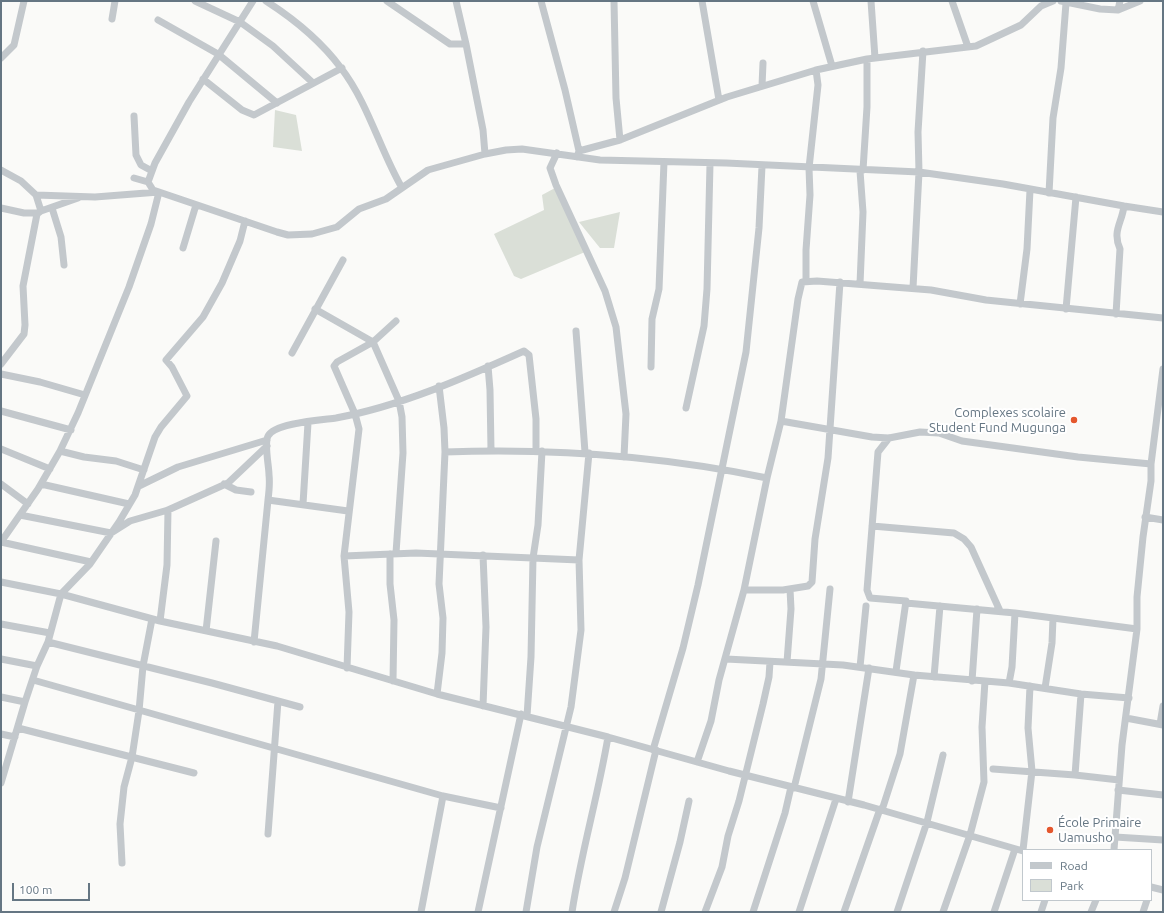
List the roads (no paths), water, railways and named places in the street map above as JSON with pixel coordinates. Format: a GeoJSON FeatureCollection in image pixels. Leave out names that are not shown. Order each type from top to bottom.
{"type":"FeatureCollection","features":[{"type":"Feature","properties":{"kind":"street"},"geometry":{"type":"LineString","coordinates":[[1,58],[14,46],[24,1]]}},
{"type":"Feature","properties":{"kind":"street"},"geometry":{"type":"LineString","coordinates":[[112,18],[115,1]]}},
{"type":"Feature","properties":{"kind":"street"},"geometry":{"type":"LineString","coordinates":[[195,1],[240,22],[273,46],[312,82]]}},
{"type":"Feature","properties":{"kind":"street"},"geometry":{"type":"LineString","coordinates":[[148,182],[152,171],[203,79],[253,1]]}},
{"type":"Feature","properties":{"kind":"street"},"geometry":{"type":"LineString","coordinates":[[266,1],[310,33],[342,68],[376,133],[388,165],[402,188]]}},
{"type":"Feature","properties":{"kind":"street"},"geometry":{"type":"LineString","coordinates":[[387,1],[450,44],[466,44]]}},
{"type":"Feature","properties":{"kind":"street"},"geometry":{"type":"LineString","coordinates":[[456,1],[483,130],[485,154]]}},
{"type":"Feature","properties":{"kind":"street"},"geometry":{"type":"LineString","coordinates":[[541,1],[565,90],[578,154]]}},
{"type":"Feature","properties":{"kind":"street"},"geometry":{"type":"LineString","coordinates":[[614,1],[616,98],[620,140]]}},
{"type":"Feature","properties":{"kind":"street"},"geometry":{"type":"LineString","coordinates":[[702,1],[719,100]]}},
{"type":"Feature","properties":{"kind":"street"},"geometry":{"type":"LineString","coordinates":[[813,1],[832,66]]}},
{"type":"Feature","properties":{"kind":"street"},"geometry":{"type":"LineString","coordinates":[[871,1],[875,58]]}},
{"type":"Feature","properties":{"kind":"street"},"geometry":{"type":"LineString","coordinates":[[952,1],[968,47]]}},
{"type":"Feature","properties":{"kind":"street"},"geometry":{"type":"LineString","coordinates":[[134,178],[148,182],[153,190],[288,235],[323,232],[337,227],[359,210],[379,203],[428,170],[485,154],[506,150],[522,149],[557,154],[578,154],[620,140],[719,100],[816,70],[867,59],[923,51],[976,46],[1015,28],[1041,6],[1052,1]]}},
{"type":"Feature","properties":{"kind":"street"},"geometry":{"type":"LineString","coordinates":[[1118,10],[1120,1]]}},
{"type":"Feature","properties":{"kind":"street"},"geometry":{"type":"LineString","coordinates":[[1049,193],[1053,118],[1061,68],[1063,2],[1100,9],[1118,10],[1140,1]]}},
{"type":"Feature","properties":{"kind":"street"},"geometry":{"type":"LineString","coordinates":[[158,20],[218,54],[277,103]]}},
{"type":"Feature","properties":{"kind":"street"},"geometry":{"type":"LineString","coordinates":[[913,288],[919,172],[918,132],[923,51]]}},
{"type":"Feature","properties":{"kind":"street"},"geometry":{"type":"LineString","coordinates":[[860,284],[863,240],[862,170],[867,107],[867,59]]}},
{"type":"Feature","properties":{"kind":"street"},"geometry":{"type":"LineString","coordinates":[[762,86],[763,63]]}},
{"type":"Feature","properties":{"kind":"street"},"geometry":{"type":"LineString","coordinates":[[203,79],[249,115],[254,115],[312,82],[342,68]]}},
{"type":"Feature","properties":{"kind":"street"},"geometry":{"type":"LineString","coordinates":[[806,281],[809,168],[818,85],[816,70]]}},
{"type":"Feature","properties":{"kind":"street"},"geometry":{"type":"LineString","coordinates":[[134,116],[136,155],[141,165],[152,171]]}},
{"type":"Feature","properties":{"kind":"street"},"geometry":{"type":"LineString","coordinates":[[557,154],[550,168],[556,185],[608,297],[616,327],[626,414],[624,457]]}},
{"type":"Feature","properties":{"kind":"street"},"geometry":{"type":"LineString","coordinates":[[578,154],[592,160],[710,164],[726,163],[762,166],[919,172],[1163,212]]}},
{"type":"Feature","properties":{"kind":"street"},"geometry":{"type":"LineString","coordinates":[[651,367],[652,319],[659,289],[664,162]]}},
{"type":"Feature","properties":{"kind":"street"},"geometry":{"type":"LineString","coordinates":[[686,408],[704,326],[707,289],[710,164]]}},
{"type":"Feature","properties":{"kind":"street"},"geometry":{"type":"LineString","coordinates":[[614,912],[625,878],[654,750],[683,648],[712,520],[721,468],[746,352],[759,228],[762,166]]}},
{"type":"Feature","properties":{"kind":"street"},"geometry":{"type":"LineString","coordinates":[[1,170],[21,181],[36,195],[40,212],[34,225],[23,286],[24,334],[1,364]]}},
{"type":"Feature","properties":{"kind":"street"},"geometry":{"type":"LineString","coordinates":[[1020,304],[1027,248],[1030,190]]}},
{"type":"Feature","properties":{"kind":"street"},"geometry":{"type":"LineString","coordinates":[[36,195],[109,197],[159,192]]}},
{"type":"Feature","properties":{"kind":"street"},"geometry":{"type":"LineString","coordinates":[[91,562],[1,542],[4,530],[20,515],[28,504],[50,469],[70,430],[132,278],[151,224],[159,192]]}},
{"type":"Feature","properties":{"kind":"street"},"geometry":{"type":"LineString","coordinates":[[1,208],[24,213],[40,212],[80,197]]}},
{"type":"Feature","properties":{"kind":"street"},"geometry":{"type":"LineString","coordinates":[[1066,309],[1076,197]]}},
{"type":"Feature","properties":{"kind":"street"},"geometry":{"type":"LineString","coordinates":[[183,248],[196,205]]}},
{"type":"Feature","properties":{"kind":"street"},"geometry":{"type":"LineString","coordinates":[[1116,314],[1120,249],[1116,241],[1118,224],[1123,214],[1124,206]]}},
{"type":"Feature","properties":{"kind":"street"},"geometry":{"type":"LineString","coordinates":[[52,208],[61,237],[64,265]]}},
{"type":"Feature","properties":{"kind":"street"},"geometry":{"type":"LineString","coordinates":[[1,782],[37,666],[48,642],[61,594],[91,562],[111,533],[135,495],[155,437],[161,426],[187,396],[172,367],[166,360],[167,356],[203,317],[222,283],[240,241],[245,221]]}},
{"type":"Feature","properties":{"kind":"street"},"geometry":{"type":"LineString","coordinates":[[292,353],[343,260]]}},
{"type":"Feature","properties":{"kind":"street"},"geometry":{"type":"LineString","coordinates":[[697,762],[711,721],[744,590],[767,478],[782,421],[801,284],[806,281],[840,282],[913,288],[1020,304],[1163,318]]}},
{"type":"Feature","properties":{"kind":"street"},"geometry":{"type":"LineString","coordinates":[[744,590],[790,589],[808,586],[812,582],[815,539],[828,458],[840,282]]}},
{"type":"Feature","properties":{"kind":"street"},"geometry":{"type":"LineString","coordinates":[[316,309],[373,342],[399,401],[402,417],[402,453],[390,584],[394,620],[393,681]]}},
{"type":"Feature","properties":{"kind":"street"},"geometry":{"type":"LineString","coordinates":[[347,668],[349,612],[344,556],[348,511],[360,437],[355,414],[334,366],[337,362],[373,342],[396,321]]}},
{"type":"Feature","properties":{"kind":"street"},"geometry":{"type":"LineString","coordinates":[[526,912],[537,847],[565,726],[571,707],[581,630],[579,560],[587,452],[576,331]]}},
{"type":"Feature","properties":{"kind":"street"},"geometry":{"type":"LineString","coordinates":[[254,642],[270,477],[267,443],[268,436],[275,429],[285,425],[308,423],[355,414],[399,401],[524,351],[529,355],[539,451],[538,525],[533,558],[531,657],[524,715],[501,808],[478,912]]}},
{"type":"Feature","properties":{"kind":"street"},"geometry":{"type":"LineString","coordinates":[[488,366],[491,450]]}},
{"type":"Feature","properties":{"kind":"street"},"geometry":{"type":"LineString","coordinates":[[1114,849],[1119,780],[1137,629],[1137,597],[1145,517],[1151,481],[1150,464],[1163,369]]}},
{"type":"Feature","properties":{"kind":"street"},"geometry":{"type":"LineString","coordinates":[[1,374],[40,382],[85,395]]}},
{"type":"Feature","properties":{"kind":"street"},"geometry":{"type":"LineString","coordinates":[[437,694],[442,653],[443,618],[439,584],[445,452],[439,386]]}},
{"type":"Feature","properties":{"kind":"street"},"geometry":{"type":"LineString","coordinates":[[1,410],[70,430]]}},
{"type":"Feature","properties":{"kind":"street"},"geometry":{"type":"LineString","coordinates":[[782,421],[830,431],[889,438],[900,434],[920,432],[939,433],[962,441],[1078,457],[1150,464]]}},
{"type":"Feature","properties":{"kind":"street"},"geometry":{"type":"LineString","coordinates":[[303,504],[308,423]]}},
{"type":"Feature","properties":{"kind":"street"},"geometry":{"type":"LineString","coordinates":[[889,438],[878,452],[868,596],[870,598],[905,600],[906,603],[1015,612],[1137,629]]}},
{"type":"Feature","properties":{"kind":"street"},"geometry":{"type":"LineString","coordinates":[[139,486],[178,467],[267,443]]}},
{"type":"Feature","properties":{"kind":"street"},"geometry":{"type":"LineString","coordinates":[[20,515],[111,533],[130,521],[168,510],[228,483],[267,443]]}},
{"type":"Feature","properties":{"kind":"street"},"geometry":{"type":"LineString","coordinates":[[1,449],[50,469]]}},
{"type":"Feature","properties":{"kind":"street"},"geometry":{"type":"LineString","coordinates":[[445,452],[491,450],[587,452],[721,468],[767,478]]}},
{"type":"Feature","properties":{"kind":"street"},"geometry":{"type":"LineString","coordinates":[[60,451],[84,457],[116,461],[144,470]]}},
{"type":"Feature","properties":{"kind":"street"},"geometry":{"type":"LineString","coordinates":[[1,484],[28,504]]}},
{"type":"Feature","properties":{"kind":"street"},"geometry":{"type":"LineString","coordinates":[[41,484],[129,504]]}},
{"type":"Feature","properties":{"kind":"street"},"geometry":{"type":"LineString","coordinates":[[224,484],[236,490],[251,492]]}},
{"type":"Feature","properties":{"kind":"street"},"geometry":{"type":"LineString","coordinates":[[268,500],[348,511]]}},
{"type":"Feature","properties":{"kind":"street"},"geometry":{"type":"LineString","coordinates":[[160,621],[167,565],[168,510]]}},
{"type":"Feature","properties":{"kind":"street"},"geometry":{"type":"LineString","coordinates":[[1145,517],[1163,520]]}},
{"type":"Feature","properties":{"kind":"street"},"geometry":{"type":"LineString","coordinates":[[872,526],[954,533],[964,538],[971,547],[1000,611]]}},
{"type":"Feature","properties":{"kind":"street"},"geometry":{"type":"LineString","coordinates":[[206,631],[216,540]]}},
{"type":"Feature","properties":{"kind":"street"},"geometry":{"type":"LineString","coordinates":[[344,556],[441,553],[579,560]]}},
{"type":"Feature","properties":{"kind":"street"},"geometry":{"type":"LineString","coordinates":[[483,555],[486,627],[483,706]]}},
{"type":"Feature","properties":{"kind":"street"},"geometry":{"type":"LineString","coordinates":[[1,582],[61,594],[160,621],[312,656],[347,668],[437,694],[524,715],[745,776],[927,822],[1022,851]]}},
{"type":"Feature","properties":{"kind":"street"},"geometry":{"type":"LineString","coordinates":[[787,662],[791,609],[790,589]]}},
{"type":"Feature","properties":{"kind":"street"},"geometry":{"type":"LineString","coordinates":[[752,912],[793,788],[813,713],[823,663],[830,589]]}},
{"type":"Feature","properties":{"kind":"street"},"geometry":{"type":"LineString","coordinates":[[896,671],[906,603]]}},
{"type":"Feature","properties":{"kind":"street"},"geometry":{"type":"LineString","coordinates":[[860,667],[866,606]]}},
{"type":"Feature","properties":{"kind":"street"},"geometry":{"type":"LineString","coordinates":[[934,677],[940,606]]}},
{"type":"Feature","properties":{"kind":"street"},"geometry":{"type":"LineString","coordinates":[[972,681],[977,609]]}},
{"type":"Feature","properties":{"kind":"street"},"geometry":{"type":"LineString","coordinates":[[1009,683],[1012,667],[1015,612]]}},
{"type":"Feature","properties":{"kind":"street"},"geometry":{"type":"LineString","coordinates":[[1045,688],[1052,643],[1053,618]]}},
{"type":"Feature","properties":{"kind":"street"},"geometry":{"type":"LineString","coordinates":[[122,863],[120,824],[124,787],[132,757],[139,711],[143,666],[152,619]]}},
{"type":"Feature","properties":{"kind":"street"},"geometry":{"type":"LineString","coordinates":[[1,624],[50,633]]}},
{"type":"Feature","properties":{"kind":"street"},"geometry":{"type":"LineString","coordinates":[[48,642],[300,708]]}},
{"type":"Feature","properties":{"kind":"street"},"geometry":{"type":"LineString","coordinates":[[1,659],[37,666]]}},
{"type":"Feature","properties":{"kind":"street"},"geometry":{"type":"LineString","coordinates":[[726,659],[823,663],[896,671],[914,675],[1009,683],[1081,694],[1129,698]]}},
{"type":"Feature","properties":{"kind":"street"},"geometry":{"type":"LineString","coordinates":[[705,912],[722,867],[728,836],[745,776],[769,677],[770,662]]}},
{"type":"Feature","properties":{"kind":"street"},"geometry":{"type":"LineString","coordinates":[[848,802],[869,668]]}},
{"type":"Feature","properties":{"kind":"street"},"geometry":{"type":"LineString","coordinates":[[844,912],[900,754],[914,675]]}},
{"type":"Feature","properties":{"kind":"street"},"geometry":{"type":"LineString","coordinates":[[33,680],[443,796],[501,808]]}},
{"type":"Feature","properties":{"kind":"street"},"geometry":{"type":"LineString","coordinates":[[943,912],[970,835],[984,782],[982,727],[985,681]]}},
{"type":"Feature","properties":{"kind":"street"},"geometry":{"type":"LineString","coordinates":[[1023,849],[1032,771],[1028,728],[1030,686]]}},
{"type":"Feature","properties":{"kind":"street"},"geometry":{"type":"LineString","coordinates":[[1075,774],[1081,694]]}},
{"type":"Feature","properties":{"kind":"street"},"geometry":{"type":"LineString","coordinates":[[1,697],[25,702]]}},
{"type":"Feature","properties":{"kind":"street"},"geometry":{"type":"LineString","coordinates":[[268,834],[278,701]]}},
{"type":"Feature","properties":{"kind":"street"},"geometry":{"type":"LineString","coordinates":[[1126,718],[1161,724],[1163,706]]}},
{"type":"Feature","properties":{"kind":"street"},"geometry":{"type":"LineString","coordinates":[[18,728],[194,773]]}},
{"type":"Feature","properties":{"kind":"street"},"geometry":{"type":"LineString","coordinates":[[1,734],[15,736]]}},
{"type":"Feature","properties":{"kind":"street"},"geometry":{"type":"LineString","coordinates":[[572,912],[584,843],[600,784],[608,737]]}},
{"type":"Feature","properties":{"kind":"street"},"geometry":{"type":"LineString","coordinates":[[897,912],[927,822],[943,755]]}},
{"type":"Feature","properties":{"kind":"street"},"geometry":{"type":"LineString","coordinates":[[993,769],[1016,772],[1032,771],[1075,774],[1119,780]]}},
{"type":"Feature","properties":{"kind":"street"},"geometry":{"type":"LineString","coordinates":[[1118,790],[1163,795]]}},
{"type":"Feature","properties":{"kind":"street"},"geometry":{"type":"LineString","coordinates":[[421,912],[443,796]]}},
{"type":"Feature","properties":{"kind":"street"},"geometry":{"type":"LineString","coordinates":[[799,912],[836,799]]}},
{"type":"Feature","properties":{"kind":"street"},"geometry":{"type":"LineString","coordinates":[[661,912],[680,842],[689,801]]}},
{"type":"Feature","properties":{"kind":"street"},"geometry":{"type":"LineString","coordinates":[[1115,836],[1163,840]]}},
{"type":"Feature","properties":{"kind":"street"},"geometry":{"type":"LineString","coordinates":[[994,912],[1014,849]]}},
{"type":"Feature","properties":{"kind":"street"},"geometry":{"type":"LineString","coordinates":[[1152,887],[1163,890]]}},
{"type":"Feature","properties":{"kind":"street"},"geometry":{"type":"LineString","coordinates":[[1041,912],[1045,901]]}},
{"type":"Feature","properties":{"kind":"street"},"geometry":{"type":"LineString","coordinates":[[1091,912],[1096,901]]}},
{"type":"Feature","properties":{"kind":"street"},"geometry":{"type":"LineString","coordinates":[[1143,912],[1146,901]]}},
{"type":"Feature","properties":{"kind":"place","name":"Complexes scolaire Student Fund Mugunga"},"geometry":{"type":"Point","coordinates":[1074,420]}},
{"type":"Feature","properties":{"kind":"place","name":"École Primaire Uamusho"},"geometry":{"type":"Point","coordinates":[1050,830]}}]}
